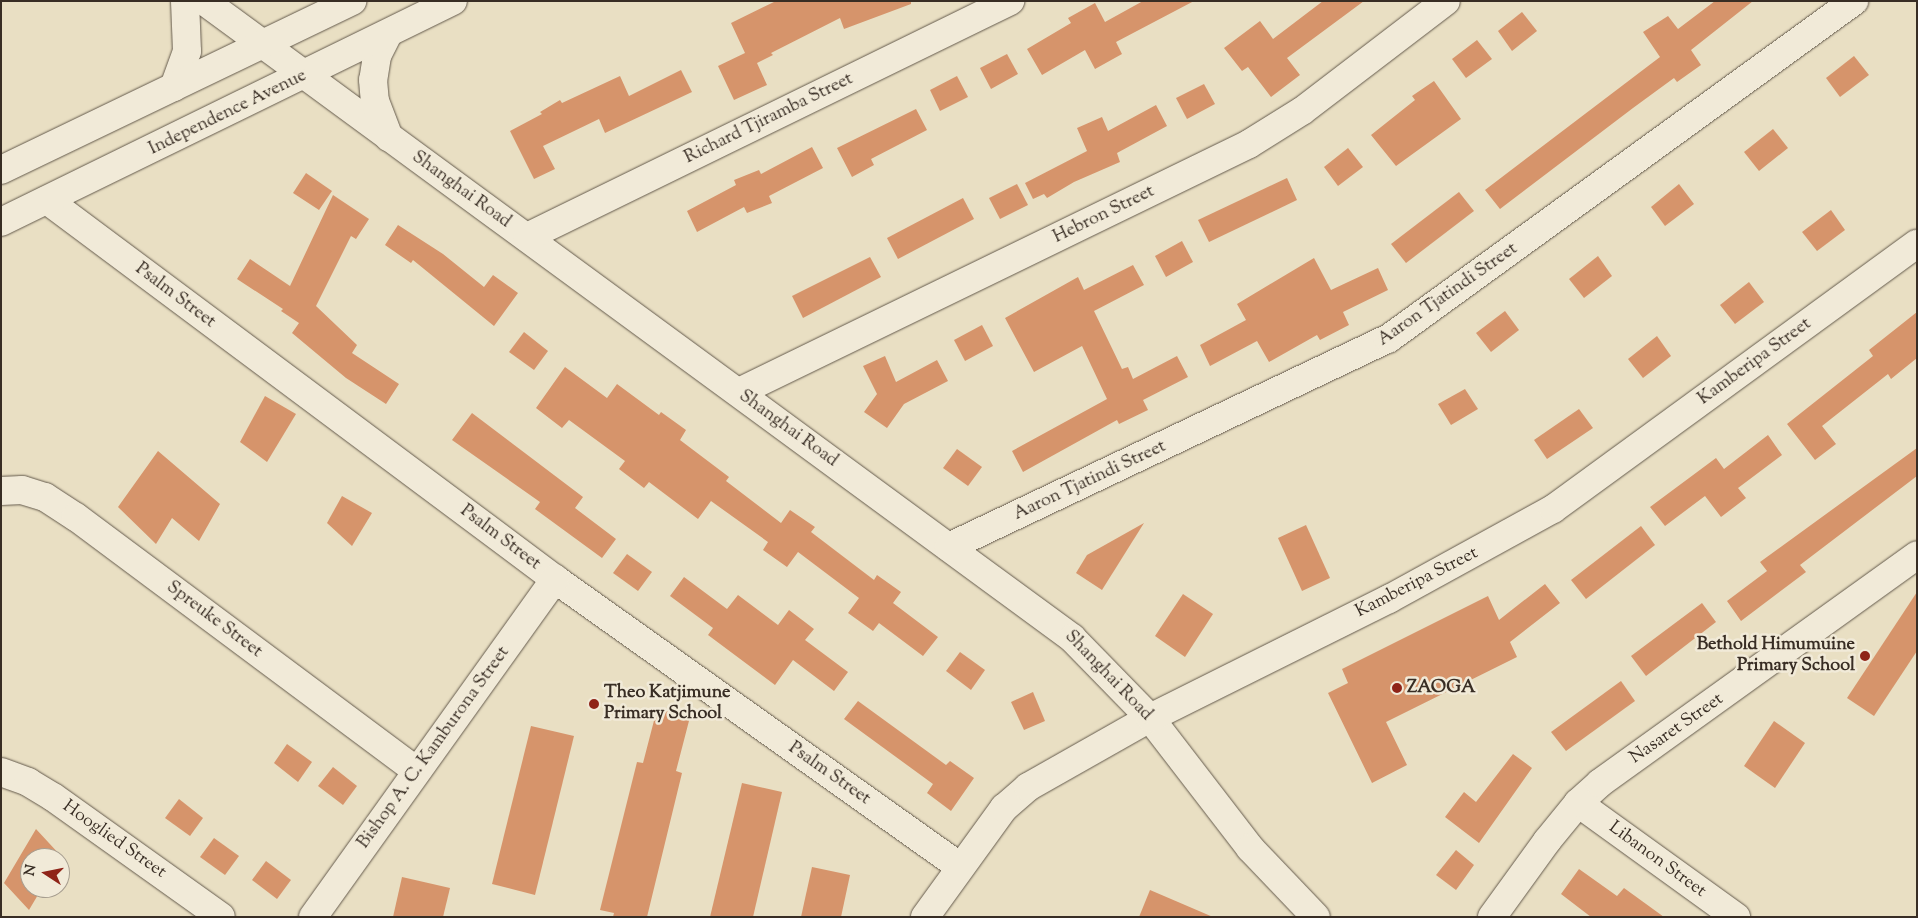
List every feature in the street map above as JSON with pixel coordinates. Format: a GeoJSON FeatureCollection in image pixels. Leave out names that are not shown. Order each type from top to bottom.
{"type":"FeatureCollection","features":[{"type":"Feature","properties":{"kind":"street"},"geometry":{"type":"LineString","coordinates":[[174,87],[187,51],[185,1]]}},
{"type":"Feature","properties":{"kind":"street","name":"Shanghai Road"},"geometry":{"type":"LineString","coordinates":[[204,1],[1072,638],[1150,718],[1250,848],[1316,917]]}},
{"type":"Feature","properties":{"kind":"street"},"geometry":{"type":"LineString","coordinates":[[1,170],[352,1]]}},
{"type":"Feature","properties":{"kind":"street","name":"Independence Avenue"},"geometry":{"type":"LineString","coordinates":[[1,222],[304,76],[453,1]]}},
{"type":"Feature","properties":{"kind":"street","name":"Richard Tjiramba Street"},"geometry":{"type":"LineString","coordinates":[[527,237],[1010,1]]}},
{"type":"Feature","properties":{"kind":"street","name":"Hebron Street"},"geometry":{"type":"LineString","coordinates":[[739,392],[1249,144],[1302,111],[1446,1]]}},
{"type":"Feature","properties":{"kind":"street","name":"Aaron Tjatindi Street"},"geometry":{"type":"LineString","coordinates":[[949,547],[1388,339],[1854,1]]}},
{"type":"Feature","properties":{"kind":"street"},"geometry":{"type":"LineString","coordinates":[[388,34],[378,56],[373,80],[375,101],[389,137]]}},
{"type":"Feature","properties":{"kind":"street","name":"Psalm Street"},"geometry":{"type":"LineString","coordinates":[[47,200],[555,580],[960,867]]}},
{"type":"Feature","properties":{"kind":"street","name":"Kamberipa Street"},"geometry":{"type":"LineString","coordinates":[[925,917],[960,867],[1017,796],[1150,718],[1389,598],[1545,514],[1917,244]]}},
{"type":"Feature","properties":{"kind":"street","name":"Spreuke Street"},"geometry":{"type":"LineString","coordinates":[[1,491],[22,490],[45,497],[76,517],[417,771]]}},
{"type":"Feature","properties":{"kind":"street","name":"Nasaret Street"},"geometry":{"type":"LineString","coordinates":[[1492,917],[1578,802],[1600,783],[1917,555]]}},
{"type":"Feature","properties":{"kind":"street","name":"Bishop A. C. Kamburona Street"},"geometry":{"type":"LineString","coordinates":[[313,917],[555,580]]}},
{"type":"Feature","properties":{"kind":"street","name":"Hooglied Street"},"geometry":{"type":"LineString","coordinates":[[1,772],[28,782],[53,797],[221,917]]}},
{"type":"Feature","properties":{"kind":"street","name":"Libanon Street"},"geometry":{"type":"LineString","coordinates":[[1578,802],[1736,917]]}},
{"type":"Feature","properties":{"kind":"building"},"geometry":{"type":"Polygon","coordinates":[[[776,1],[911,1],[911,4],[844,29],[840,18],[771,53],[773,55],[757,63],[767,85],[734,100],[718,66],[745,53],[731,23],[776,1]]]}},
{"type":"Feature","properties":{"kind":"building"},"geometry":{"type":"Polygon","coordinates":[[[1143,1],[1194,1],[1116,42],[1122,54],[1095,69],[1085,50],[1042,75],[1027,49],[1071,23],[1068,18],[1095,3],[1105,22],[1143,1]]]}},
{"type":"Feature","properties":{"kind":"building"},"geometry":{"type":"Polygon","coordinates":[[[1323,1],[1364,1],[1287,58],[1300,75],[1271,97],[1248,67],[1242,71],[1224,48],[1260,21],[1273,39],[1323,1]]]}},
{"type":"Feature","properties":{"kind":"building"},"geometry":{"type":"Polygon","coordinates":[[[1715,1],[1753,1],[1691,50],[1701,65],[1677,82],[1674,78],[1500,209],[1485,190],[1660,57],[1643,32],[1668,16],[1678,29],[1715,1]]]}},
{"type":"Feature","properties":{"kind":"building"},"geometry":{"type":"Polygon","coordinates":[[[1522,12],[1537,31],[1512,51],[1498,31],[1522,12]]]}},
{"type":"Feature","properties":{"kind":"building"},"geometry":{"type":"Polygon","coordinates":[[[1477,40],[1492,59],[1466,78],[1452,59],[1477,40]]]}},
{"type":"Feature","properties":{"kind":"building"},"geometry":{"type":"Polygon","coordinates":[[[1007,54],[1018,74],[991,89],[980,68],[1007,54]]]}},
{"type":"Feature","properties":{"kind":"building"},"geometry":{"type":"Polygon","coordinates":[[[1854,56],[1869,75],[1840,97],[1826,78],[1854,56]]]}},
{"type":"Feature","properties":{"kind":"building"},"geometry":{"type":"Polygon","coordinates":[[[681,70],[692,92],[605,133],[599,119],[543,146],[555,169],[534,179],[510,131],[542,114],[540,112],[560,100],[562,103],[620,76],[629,96],[681,70]]]}},
{"type":"Feature","properties":{"kind":"building"},"geometry":{"type":"Polygon","coordinates":[[[957,76],[968,97],[940,111],[930,90],[957,76]]]}},
{"type":"Feature","properties":{"kind":"building"},"geometry":{"type":"Polygon","coordinates":[[[1434,81],[1461,119],[1396,166],[1371,135],[1415,100],[1412,96],[1434,81]]]}},
{"type":"Feature","properties":{"kind":"building"},"geometry":{"type":"Polygon","coordinates":[[[1204,84],[1215,104],[1187,119],[1176,98],[1204,84]]]}},
{"type":"Feature","properties":{"kind":"building"},"geometry":{"type":"Polygon","coordinates":[[[1156,105],[1167,126],[1117,153],[1120,162],[1074,182],[1047,198],[1044,194],[1033,199],[1025,183],[1087,151],[1077,128],[1102,117],[1108,131],[1156,105]]]}},
{"type":"Feature","properties":{"kind":"building"},"geometry":{"type":"Polygon","coordinates":[[[916,109],[927,130],[871,159],[874,165],[852,177],[837,148],[916,109]]]}},
{"type":"Feature","properties":{"kind":"building"},"geometry":{"type":"Polygon","coordinates":[[[1773,129],[1788,148],[1759,171],[1744,152],[1773,129]]]}},
{"type":"Feature","properties":{"kind":"building"},"geometry":{"type":"Polygon","coordinates":[[[812,147],[823,168],[769,196],[772,203],[747,213],[744,207],[697,232],[687,211],[736,185],[734,180],[759,170],[761,174],[812,147]]]}},
{"type":"Feature","properties":{"kind":"building"},"geometry":{"type":"Polygon","coordinates":[[[1348,148],[1363,167],[1338,186],[1324,167],[1348,148]]]}},
{"type":"Feature","properties":{"kind":"building"},"geometry":{"type":"Polygon","coordinates":[[[306,173],[332,191],[319,210],[293,193],[306,173]]]}},
{"type":"Feature","properties":{"kind":"building"},"geometry":{"type":"Polygon","coordinates":[[[1287,178],[1297,200],[1209,242],[1198,220],[1287,178]]]}},
{"type":"Feature","properties":{"kind":"building"},"geometry":{"type":"Polygon","coordinates":[[[1017,184],[1028,205],[1000,219],[989,198],[1017,184]]]}},
{"type":"Feature","properties":{"kind":"building"},"geometry":{"type":"Polygon","coordinates":[[[1679,184],[1694,204],[1665,226],[1651,207],[1679,184]]]}},
{"type":"Feature","properties":{"kind":"building"},"geometry":{"type":"Polygon","coordinates":[[[1459,192],[1474,211],[1406,263],[1391,244],[1459,192]]]}},
{"type":"Feature","properties":{"kind":"building"},"geometry":{"type":"Polygon","coordinates":[[[333,195],[369,219],[356,239],[351,236],[316,306],[357,345],[352,353],[399,384],[386,404],[346,378],[292,333],[299,323],[281,311],[283,309],[237,279],[250,259],[290,286],[333,195]]]}},
{"type":"Feature","properties":{"kind":"building"},"geometry":{"type":"Polygon","coordinates":[[[963,198],[974,219],[898,259],[887,238],[963,198]]]}},
{"type":"Feature","properties":{"kind":"building"},"geometry":{"type":"Polygon","coordinates":[[[1831,210],[1845,230],[1817,251],[1802,232],[1831,210]]]}},
{"type":"Feature","properties":{"kind":"building"},"geometry":{"type":"Polygon","coordinates":[[[398,225],[443,254],[484,287],[493,275],[518,293],[494,326],[413,260],[411,263],[385,245],[398,225]]]}},
{"type":"Feature","properties":{"kind":"building"},"geometry":{"type":"Polygon","coordinates":[[[1182,241],[1193,262],[1166,277],[1155,256],[1182,241]]]}},
{"type":"Feature","properties":{"kind":"building"},"geometry":{"type":"Polygon","coordinates":[[[1598,256],[1612,276],[1584,298],[1569,279],[1598,256]]]}},
{"type":"Feature","properties":{"kind":"building"},"geometry":{"type":"Polygon","coordinates":[[[870,257],[881,277],[803,318],[792,296],[870,257]]]}},
{"type":"Feature","properties":{"kind":"building"},"geometry":{"type":"Polygon","coordinates":[[[1314,258],[1331,290],[1378,268],[1388,290],[1343,312],[1349,325],[1320,340],[1317,335],[1269,362],[1257,341],[1210,366],[1200,345],[1246,320],[1237,304],[1314,258]]]}},
{"type":"Feature","properties":{"kind":"building"},"geometry":{"type":"Polygon","coordinates":[[[1133,265],[1144,285],[1094,311],[1122,369],[1128,367],[1133,379],[1177,356],[1188,377],[1143,400],[1148,410],[1119,424],[1117,420],[1023,472],[1012,451],[1107,399],[1082,346],[1034,372],[1005,318],[1078,277],[1084,290],[1133,265]]]}},
{"type":"Feature","properties":{"kind":"building"},"geometry":{"type":"Polygon","coordinates":[[[1749,282],[1764,302],[1735,324],[1720,305],[1749,282]]]}},
{"type":"Feature","properties":{"kind":"building"},"geometry":{"type":"Polygon","coordinates":[[[1505,311],[1519,330],[1491,352],[1476,333],[1505,311]]]}},
{"type":"Feature","properties":{"kind":"building"},"geometry":{"type":"Polygon","coordinates":[[[1917,312],[1917,358],[1891,379],[1888,374],[1822,426],[1836,444],[1815,460],[1787,424],[1873,356],[1869,350],[1917,312]]]}},
{"type":"Feature","properties":{"kind":"building"},"geometry":{"type":"Polygon","coordinates":[[[982,325],[993,346],[965,361],[954,340],[982,325]]]}},
{"type":"Feature","properties":{"kind":"building"},"geometry":{"type":"Polygon","coordinates":[[[524,332],[548,351],[534,370],[509,352],[524,332]]]}},
{"type":"Feature","properties":{"kind":"building"},"geometry":{"type":"Polygon","coordinates":[[[1657,336],[1671,356],[1643,378],[1628,359],[1657,336]]]}},
{"type":"Feature","properties":{"kind":"building"},"geometry":{"type":"Polygon","coordinates":[[[885,356],[896,382],[937,360],[948,381],[904,404],[887,428],[864,412],[877,394],[863,366],[885,356]]]}},
{"type":"Feature","properties":{"kind":"building"},"geometry":{"type":"Polygon","coordinates":[[[565,367],[607,398],[617,384],[659,415],[661,412],[686,430],[680,440],[729,477],[726,481],[781,523],[790,510],[815,527],[811,532],[874,580],[877,575],[901,592],[893,603],[938,637],[923,656],[879,623],[873,631],[848,613],[859,598],[798,552],[787,567],[763,550],[768,542],[711,501],[698,519],[649,482],[644,488],[619,469],[625,461],[569,420],[562,428],[536,408],[565,367]]]}},
{"type":"Feature","properties":{"kind":"building"},"geometry":{"type":"Polygon","coordinates":[[[1465,389],[1478,409],[1451,425],[1438,404],[1465,389]]]}},
{"type":"Feature","properties":{"kind":"building"},"geometry":{"type":"Polygon","coordinates":[[[265,396],[296,414],[267,462],[240,442],[265,396]]]}},
{"type":"Feature","properties":{"kind":"building"},"geometry":{"type":"Polygon","coordinates":[[[1579,409],[1593,428],[1547,459],[1534,440],[1579,409]]]}},
{"type":"Feature","properties":{"kind":"building"},"geometry":{"type":"Polygon","coordinates":[[[472,413],[583,497],[575,508],[616,539],[602,558],[535,509],[540,502],[452,440],[472,413]]]}},
{"type":"Feature","properties":{"kind":"building"},"geometry":{"type":"Polygon","coordinates":[[[1768,435],[1782,455],[1738,488],[1746,498],[1721,517],[1705,496],[1665,526],[1650,507],[1716,458],[1724,469],[1768,435]]]}},
{"type":"Feature","properties":{"kind":"building"},"geometry":{"type":"Polygon","coordinates":[[[1917,448],[1917,476],[1800,565],[1806,572],[1741,621],[1727,601],[1767,571],[1760,562],[1917,448]]]}},
{"type":"Feature","properties":{"kind":"building"},"geometry":{"type":"Polygon","coordinates":[[[957,449],[982,467],[968,486],[943,468],[957,449]]]}},
{"type":"Feature","properties":{"kind":"building"},"geometry":{"type":"Polygon","coordinates":[[[158,451],[220,504],[199,541],[172,518],[156,544],[118,507],[158,451]]]}},
{"type":"Feature","properties":{"kind":"building"},"geometry":{"type":"Polygon","coordinates":[[[342,496],[372,513],[352,546],[327,523],[342,496]]]}},
{"type":"Feature","properties":{"kind":"building"},"geometry":{"type":"Polygon","coordinates":[[[1144,523],[1102,590],[1076,573],[1087,555],[1144,523]]]}},
{"type":"Feature","properties":{"kind":"building"},"geometry":{"type":"Polygon","coordinates":[[[1306,525],[1330,578],[1302,591],[1278,538],[1306,525]]]}},
{"type":"Feature","properties":{"kind":"building"},"geometry":{"type":"Polygon","coordinates":[[[1641,526],[1655,545],[1586,599],[1571,580],[1641,526]]]}},
{"type":"Feature","properties":{"kind":"building"},"geometry":{"type":"Polygon","coordinates":[[[627,554],[652,572],[638,591],[613,573],[627,554]]]}},
{"type":"Feature","properties":{"kind":"building"},"geometry":{"type":"Polygon","coordinates":[[[684,577],[727,609],[738,595],[778,625],[789,610],[814,629],[805,640],[848,672],[834,691],[793,660],[775,685],[708,635],[713,628],[670,596],[684,577]]]}},
{"type":"Feature","properties":{"kind":"building","name":"ZAOGA"},"geometry":{"type":"Polygon","coordinates":[[[1545,584],[1560,603],[1510,642],[1517,657],[1386,722],[1407,765],[1372,783],[1328,693],[1348,683],[1342,669],[1488,596],[1499,620],[1545,584]]]}},
{"type":"Feature","properties":{"kind":"building"},"geometry":{"type":"Polygon","coordinates":[[[1917,592],[1917,651],[1874,716],[1847,698],[1917,592]]]}},
{"type":"Feature","properties":{"kind":"building"},"geometry":{"type":"Polygon","coordinates":[[[1183,594],[1213,614],[1185,657],[1155,636],[1183,594]]]}},
{"type":"Feature","properties":{"kind":"building"},"geometry":{"type":"Polygon","coordinates":[[[1702,603],[1716,622],[1646,676],[1631,656],[1702,603]]]}},
{"type":"Feature","properties":{"kind":"building"},"geometry":{"type":"Polygon","coordinates":[[[960,652],[985,670],[971,690],[946,671],[960,652]]]}},
{"type":"Feature","properties":{"kind":"building"},"geometry":{"type":"Polygon","coordinates":[[[1621,681],[1635,701],[1566,751],[1551,732],[1621,681]]]}},
{"type":"Feature","properties":{"kind":"building"},"geometry":{"type":"Polygon","coordinates":[[[1033,692],[1045,721],[1024,730],[1011,702],[1033,692]]]}},
{"type":"Feature","properties":{"kind":"building"},"geometry":{"type":"Polygon","coordinates":[[[858,701],[946,765],[950,761],[974,778],[951,811],[927,793],[933,784],[844,719],[858,701]]]}},
{"type":"Feature","properties":{"kind":"building"},"geometry":{"type":"Polygon","coordinates":[[[657,709],[690,717],[676,771],[682,773],[647,917],[613,917],[614,913],[600,910],[637,762],[643,763],[657,709]]]}},
{"type":"Feature","properties":{"kind":"building"},"geometry":{"type":"Polygon","coordinates":[[[1774,721],[1805,743],[1775,788],[1744,766],[1774,721]]]}},
{"type":"Feature","properties":{"kind":"building"},"geometry":{"type":"Polygon","coordinates":[[[531,726],[574,736],[535,895],[492,884],[531,726]]]}},
{"type":"Feature","properties":{"kind":"building"},"geometry":{"type":"Polygon","coordinates":[[[287,744],[312,762],[298,782],[274,763],[287,744]]]}},
{"type":"Feature","properties":{"kind":"building"},"geometry":{"type":"Polygon","coordinates":[[[1513,754],[1532,768],[1479,843],[1445,817],[1464,792],[1476,802],[1513,754]]]}},
{"type":"Feature","properties":{"kind":"building"},"geometry":{"type":"Polygon","coordinates":[[[333,767],[357,786],[343,805],[318,786],[333,767]]]}},
{"type":"Feature","properties":{"kind":"building"},"geometry":{"type":"Polygon","coordinates":[[[742,783],[782,792],[753,917],[710,917],[742,783]]]}},
{"type":"Feature","properties":{"kind":"building"},"geometry":{"type":"Polygon","coordinates":[[[179,799],[203,818],[190,836],[165,818],[179,799]]]}},
{"type":"Feature","properties":{"kind":"building"},"geometry":{"type":"Polygon","coordinates":[[[36,829],[54,848],[25,848],[36,829]]]}},
{"type":"Feature","properties":{"kind":"building"},"geometry":{"type":"Polygon","coordinates":[[[214,838],[239,856],[225,875],[200,857],[214,838]]]}},
{"type":"Feature","properties":{"kind":"building"},"geometry":{"type":"Polygon","coordinates":[[[1456,850],[1474,865],[1456,890],[1436,875],[1456,850]]]}},
{"type":"Feature","properties":{"kind":"building"},"geometry":{"type":"Polygon","coordinates":[[[20,856],[20,898],[36,898],[29,910],[4,883],[20,856]]]}},
{"type":"Feature","properties":{"kind":"building"},"geometry":{"type":"Polygon","coordinates":[[[266,861],[291,880],[277,899],[252,880],[266,861]]]}},
{"type":"Feature","properties":{"kind":"building"},"geometry":{"type":"Polygon","coordinates":[[[812,867],[850,875],[841,917],[801,917],[812,867]]]}},
{"type":"Feature","properties":{"kind":"building"},"geometry":{"type":"Polygon","coordinates":[[[1579,869],[1617,896],[1624,888],[1664,917],[1591,917],[1561,894],[1579,869]]]}},
{"type":"Feature","properties":{"kind":"building"},"geometry":{"type":"Polygon","coordinates":[[[402,877],[450,888],[443,917],[393,917],[402,877]]]}},
{"type":"Feature","properties":{"kind":"building"},"geometry":{"type":"Polygon","coordinates":[[[1150,890],[1213,917],[1139,917],[1150,890]]]}},
{"type":"Feature","properties":{"kind":"place","name":"Bethold Himumuine Primary School"},"geometry":{"type":"Point","coordinates":[1865,656]}},
{"type":"Feature","properties":{"kind":"place","name":"ZAOGA"},"geometry":{"type":"Point","coordinates":[1397,688]}},
{"type":"Feature","properties":{"kind":"place","name":"Theo Katjimune Primary School"},"geometry":{"type":"Point","coordinates":[594,704]}}]}
